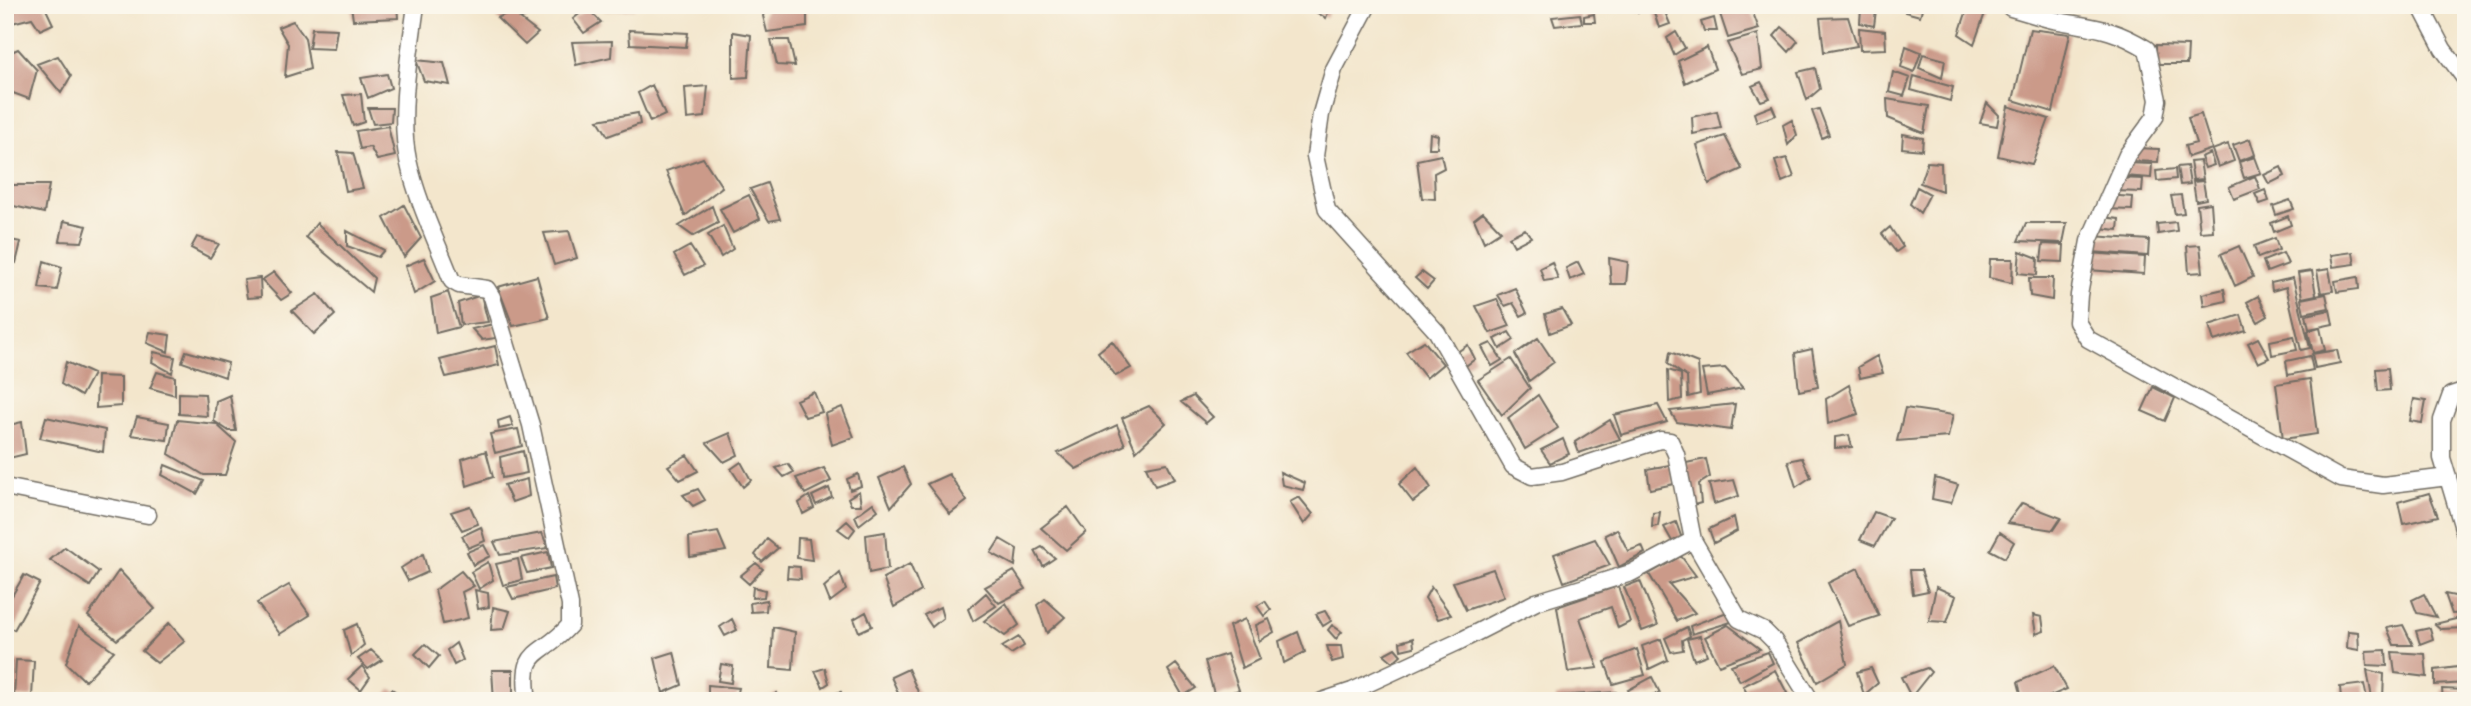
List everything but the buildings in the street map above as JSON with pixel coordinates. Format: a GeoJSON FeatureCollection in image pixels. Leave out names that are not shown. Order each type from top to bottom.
{"type":"FeatureCollection","features":[{"type":"Feature","properties":{"kind":"street"},"geometry":{"type":"LineString","coordinates":[[416,5],[404,124],[408,159],[452,281],[459,285],[487,289],[492,297],[531,425],[570,605],[570,625],[559,639],[528,659],[524,675],[528,701]]}},
{"type":"Feature","properties":{"kind":"street"},"geometry":{"type":"LineString","coordinates":[[1368,5],[1334,69],[1321,114],[1315,156],[1326,210],[1437,331],[1513,466],[1532,476],[1562,472],[1660,440],[1670,441],[1676,454],[1693,540],[1739,619],[1765,631],[1774,641],[1811,701]]}},
{"type":"Feature","properties":{"kind":"street"},"geometry":{"type":"LineString","coordinates":[[2008,5],[2057,21],[2097,27],[2125,36],[2147,49],[2153,71],[2158,100],[2155,117],[2127,155],[2089,241],[2077,322],[2088,339],[2340,479],[2384,485],[2448,477]]}},
{"type":"Feature","properties":{"kind":"street"},"geometry":{"type":"LineString","coordinates":[[2420,5],[2443,49],[2466,80]]}},
{"type":"Feature","properties":{"kind":"street"},"geometry":{"type":"LineString","coordinates":[[2466,390],[2451,395],[2442,420],[2442,458],[2466,538]]}},
{"type":"Feature","properties":{"kind":"street"},"geometry":{"type":"LineString","coordinates":[[5,487],[148,515]]}},
{"type":"Feature","properties":{"kind":"street"},"geometry":{"type":"LineString","coordinates":[[1322,701],[1352,691],[1460,641],[1535,602],[1631,573],[1693,540]]}}]}
